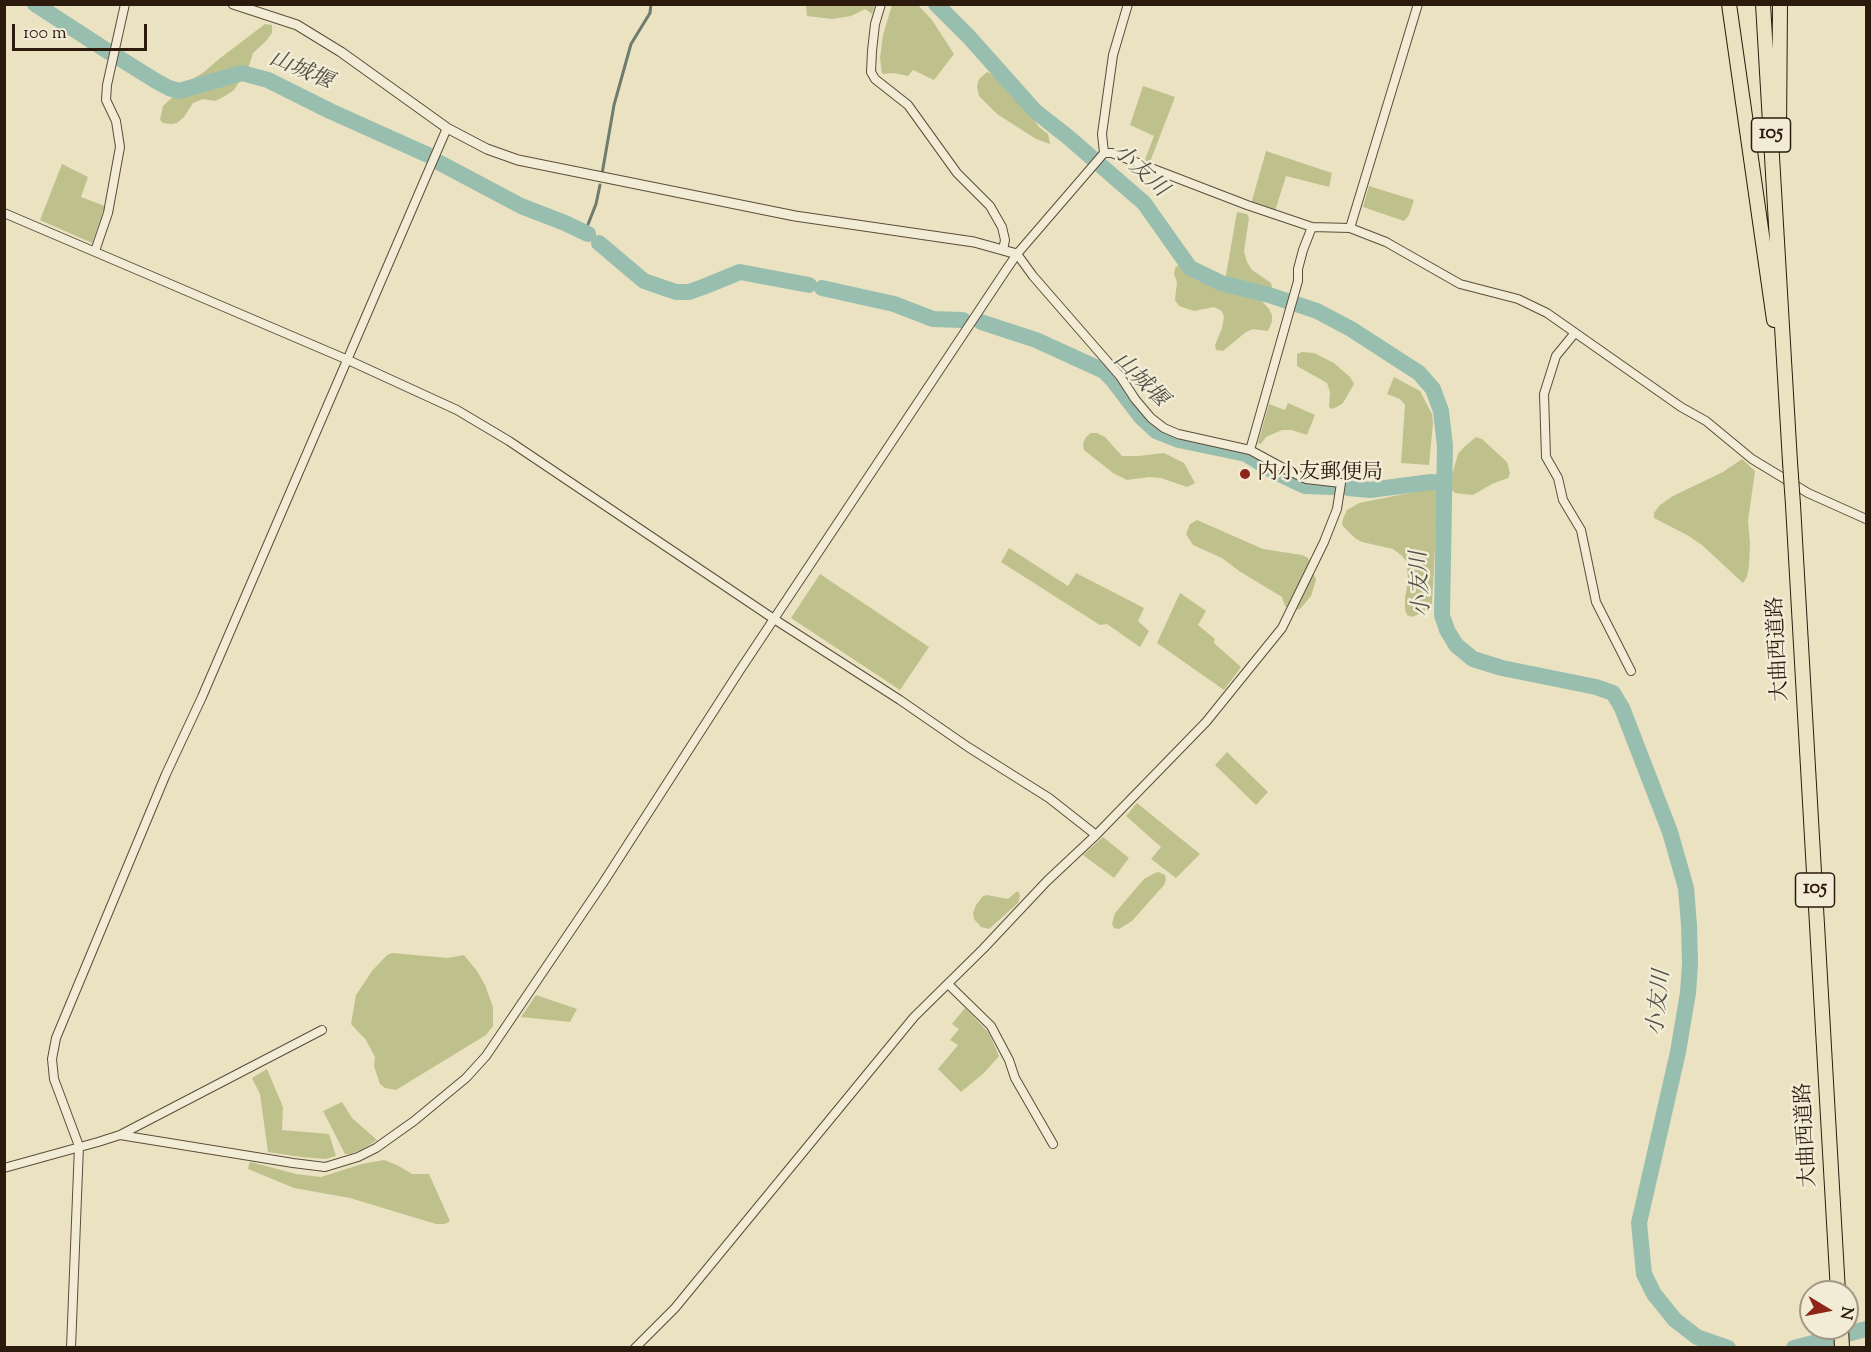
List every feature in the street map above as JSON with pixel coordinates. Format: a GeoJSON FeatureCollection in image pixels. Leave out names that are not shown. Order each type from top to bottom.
{"type":"FeatureCollection","features":[{"type":"Feature","properties":{"kind":"highway"},"geometry":{"type":"LineString","coordinates":[[1729,4],[1787,420]]}},
{"type":"Feature","properties":{"kind":"highway","name":"大曲西道路"},"geometry":{"type":"LineString","coordinates":[[1763,4],[1838,1280]]}},
{"type":"Feature","properties":{"kind":"highway"},"geometry":{"type":"LineString","coordinates":[[1779,266],[1780,4]]}},
{"type":"Feature","properties":{"kind":"street"},"geometry":{"type":"LineString","coordinates":[[95,251],[108,213],[120,147],[116,122],[106,100],[107,85],[125,4]]}},
{"type":"Feature","properties":{"kind":"street"},"geometry":{"type":"LineString","coordinates":[[233,4],[297,25],[341,52],[447,128],[487,149],[518,160],[795,216],[974,242],[1017,254],[1033,276],[1120,376],[1151,418],[1164,428],[1204,441],[1250,450],[1306,479],[1341,483],[1337,509],[1324,542],[1282,628],[1249,670],[1206,722],[914,1017],[675,1308],[635,1347]]}},
{"type":"Feature","properties":{"kind":"street"},"geometry":{"type":"LineString","coordinates":[[881,4],[875,24],[871,72],[875,80],[908,105],[957,173],[990,206],[1002,227],[1005,240],[1003,250]]}},
{"type":"Feature","properties":{"kind":"street"},"geometry":{"type":"LineString","coordinates":[[1104,153],[1102,134],[1113,55],[1128,4]]}},
{"type":"Feature","properties":{"kind":"street"},"geometry":{"type":"LineString","coordinates":[[1350,228],[1418,4]]}},
{"type":"Feature","properties":{"kind":"street"},"geometry":{"type":"LineString","coordinates":[[71,1347],[79,1146],[54,1079],[52,1059],[56,1038],[166,774],[202,698],[447,128]]}},
{"type":"Feature","properties":{"kind":"street"},"geometry":{"type":"LineString","coordinates":[[120,1135],[325,1167],[358,1157],[376,1148],[414,1121],[466,1078],[486,1056],[603,883],[774,619],[1017,254],[1104,153],[1112,153],[1247,205],[1312,227],[1350,228],[1386,242],[1460,284],[1518,299],[1546,313],[1706,421],[1752,459],[1808,493],[1866,519]]}},
{"type":"Feature","properties":{"kind":"street"},"geometry":{"type":"LineString","coordinates":[[4,213],[348,360],[457,411],[509,441],[774,619],[1049,798],[1096,835]]}},
{"type":"Feature","properties":{"kind":"street"},"geometry":{"type":"LineString","coordinates":[[1250,450],[1298,281],[1298,269],[1303,250],[1312,227]]}},
{"type":"Feature","properties":{"kind":"street"},"geometry":{"type":"LineString","coordinates":[[1574,334],[1556,356],[1544,394],[1546,457],[1558,478],[1563,500],[1581,530],[1596,602],[1631,671]]}},
{"type":"Feature","properties":{"kind":"street"},"geometry":{"type":"LineString","coordinates":[[948,984],[991,1026],[1015,1078],[1053,1144]]}},
{"type":"Feature","properties":{"kind":"street"},"geometry":{"type":"LineString","coordinates":[[4,1168],[120,1135],[322,1030]]}},
{"type":"Feature","properties":{"kind":"green space"},"geometry":{"type":"Polygon","coordinates":[[[806,4],[875,5],[872,14],[865,9],[851,16],[832,19],[807,16],[806,4]]]}},
{"type":"Feature","properties":{"kind":"green space"},"geometry":{"type":"Polygon","coordinates":[[[892,5],[918,5],[932,20],[954,54],[934,80],[913,70],[908,76],[894,73],[882,74],[880,58],[883,35],[892,5]]]}},
{"type":"Feature","properties":{"kind":"green space"},"geometry":{"type":"Polygon","coordinates":[[[265,24],[272,25],[272,33],[253,53],[249,66],[234,90],[215,101],[203,99],[193,103],[177,123],[163,123],[160,120],[163,106],[191,80],[265,24]]]}},
{"type":"Feature","properties":{"kind":"green space"},"geometry":{"type":"Polygon","coordinates":[[[987,72],[994,75],[1022,103],[1039,127],[1048,134],[1050,144],[1036,139],[997,114],[979,96],[977,86],[979,79],[987,72]]]}},
{"type":"Feature","properties":{"kind":"green space"},"geometry":{"type":"Polygon","coordinates":[[[1143,86],[1175,97],[1150,162],[1144,162],[1154,136],[1130,125],[1143,86]]]}},
{"type":"Feature","properties":{"kind":"green space"},"geometry":{"type":"Polygon","coordinates":[[[1266,151],[1332,173],[1329,187],[1286,176],[1275,211],[1251,204],[1266,151]]]}},
{"type":"Feature","properties":{"kind":"green space"},"geometry":{"type":"Polygon","coordinates":[[[62,164],[88,177],[81,197],[105,206],[92,243],[40,220],[62,164]]]}},
{"type":"Feature","properties":{"kind":"green space"},"geometry":{"type":"Polygon","coordinates":[[[1369,186],[1414,200],[1409,215],[1404,221],[1363,207],[1369,186]]]}},
{"type":"Feature","properties":{"kind":"green space"},"geometry":{"type":"Polygon","coordinates":[[[1237,212],[1247,214],[1249,218],[1244,251],[1247,262],[1252,270],[1271,283],[1273,290],[1240,284],[1229,280],[1226,275],[1237,212]]]}},
{"type":"Feature","properties":{"kind":"green space"},"geometry":{"type":"Polygon","coordinates":[[[1177,266],[1183,266],[1187,274],[1200,282],[1260,299],[1272,315],[1268,331],[1253,329],[1223,351],[1216,350],[1215,345],[1224,317],[1222,311],[1214,307],[1194,311],[1179,306],[1175,300],[1177,282],[1174,274],[1177,266]]]}},
{"type":"Feature","properties":{"kind":"green space"},"geometry":{"type":"Polygon","coordinates":[[[1314,353],[1334,363],[1350,377],[1354,384],[1343,403],[1331,409],[1329,407],[1330,392],[1327,383],[1297,366],[1297,354],[1314,353]]]}},
{"type":"Feature","properties":{"kind":"green space"},"geometry":{"type":"Polygon","coordinates":[[[1394,377],[1420,391],[1432,414],[1429,465],[1401,463],[1405,405],[1400,399],[1387,394],[1394,377]]]}},
{"type":"Feature","properties":{"kind":"green space"},"geometry":{"type":"Polygon","coordinates":[[[1288,403],[1315,415],[1307,435],[1292,430],[1282,430],[1266,437],[1261,444],[1258,443],[1269,404],[1285,410],[1288,403]]]}},
{"type":"Feature","properties":{"kind":"green space"},"geometry":{"type":"Polygon","coordinates":[[[1091,433],[1105,437],[1122,456],[1164,453],[1184,463],[1195,483],[1187,487],[1161,478],[1127,480],[1113,473],[1084,450],[1083,443],[1091,433]]]}},
{"type":"Feature","properties":{"kind":"green space"},"geometry":{"type":"Polygon","coordinates":[[[1476,437],[1482,439],[1507,462],[1510,473],[1508,478],[1473,495],[1455,493],[1451,489],[1450,482],[1458,454],[1476,437]]]}},
{"type":"Feature","properties":{"kind":"green space"},"geometry":{"type":"Polygon","coordinates":[[[1742,459],[1755,471],[1748,521],[1749,566],[1743,583],[1702,545],[1654,518],[1654,513],[1660,505],[1673,496],[1723,472],[1742,459]]]}},
{"type":"Feature","properties":{"kind":"green space"},"geometry":{"type":"Polygon","coordinates":[[[1434,488],[1438,493],[1432,603],[1428,610],[1412,617],[1407,615],[1405,610],[1407,562],[1393,549],[1362,542],[1355,538],[1342,525],[1343,519],[1347,510],[1359,503],[1434,488]]]}},
{"type":"Feature","properties":{"kind":"green space"},"geometry":{"type":"Polygon","coordinates":[[[1197,520],[1263,549],[1308,558],[1316,580],[1311,596],[1300,609],[1294,610],[1285,606],[1282,597],[1222,558],[1193,545],[1186,534],[1190,524],[1197,520]]]}},
{"type":"Feature","properties":{"kind":"green space"},"geometry":{"type":"Polygon","coordinates":[[[1009,548],[1068,586],[1076,573],[1144,608],[1138,621],[1149,631],[1140,647],[1107,624],[1100,625],[1001,562],[1009,548]]]}},
{"type":"Feature","properties":{"kind":"green space"},"geometry":{"type":"Polygon","coordinates":[[[820,574],[929,647],[900,690],[791,618],[820,574]]]}},
{"type":"Feature","properties":{"kind":"green space"},"geometry":{"type":"Polygon","coordinates":[[[1180,593],[1206,611],[1198,625],[1215,639],[1214,643],[1241,667],[1224,690],[1157,643],[1180,593]]]}},
{"type":"Feature","properties":{"kind":"green space"},"geometry":{"type":"Polygon","coordinates":[[[1227,752],[1268,792],[1256,805],[1215,765],[1227,752]]]}},
{"type":"Feature","properties":{"kind":"green space"},"geometry":{"type":"Polygon","coordinates":[[[1137,803],[1200,854],[1176,878],[1151,859],[1161,847],[1126,816],[1137,803]]]}},
{"type":"Feature","properties":{"kind":"green space"},"geometry":{"type":"Polygon","coordinates":[[[1103,837],[1129,858],[1114,878],[1083,855],[1103,837]]]}},
{"type":"Feature","properties":{"kind":"green space"},"geometry":{"type":"Polygon","coordinates":[[[1159,872],[1165,875],[1164,885],[1132,921],[1119,929],[1114,928],[1112,924],[1115,913],[1144,879],[1159,872]]]}},
{"type":"Feature","properties":{"kind":"green space"},"geometry":{"type":"Polygon","coordinates":[[[1019,892],[1020,896],[1018,903],[989,929],[981,927],[974,919],[973,913],[976,905],[983,896],[1008,899],[1019,892]]]}},
{"type":"Feature","properties":{"kind":"green space"},"geometry":{"type":"Polygon","coordinates":[[[392,953],[448,958],[464,955],[485,985],[493,1007],[493,1026],[486,1035],[396,1090],[385,1088],[380,1084],[374,1066],[375,1057],[366,1040],[351,1024],[356,995],[372,971],[387,955],[392,953]]]}},
{"type":"Feature","properties":{"kind":"green space"},"geometry":{"type":"Polygon","coordinates":[[[536,995],[577,1009],[570,1022],[521,1017],[536,995]]]}},
{"type":"Feature","properties":{"kind":"green space"},"geometry":{"type":"Polygon","coordinates":[[[965,1008],[989,1033],[999,1056],[984,1073],[961,1092],[938,1069],[958,1045],[950,1040],[959,1029],[952,1024],[965,1008]]]}},
{"type":"Feature","properties":{"kind":"green space"},"geometry":{"type":"Polygon","coordinates":[[[267,1069],[283,1107],[282,1130],[329,1134],[336,1156],[326,1159],[268,1152],[260,1094],[252,1078],[267,1069]]]}},
{"type":"Feature","properties":{"kind":"green space"},"geometry":{"type":"Polygon","coordinates":[[[342,1102],[352,1118],[377,1140],[350,1154],[345,1154],[323,1111],[342,1102]]]}},
{"type":"Feature","properties":{"kind":"green space"},"geometry":{"type":"Polygon","coordinates":[[[384,1160],[412,1174],[429,1174],[450,1221],[445,1224],[436,1224],[350,1198],[294,1188],[248,1169],[251,1162],[296,1174],[321,1177],[362,1164],[384,1160]]]}},
{"type":"Feature","properties":{"kind":"waterway","name":"山城堰"},"geometry":{"type":"LineString","coordinates":[[35,4],[109,52]]}},
{"type":"Feature","properties":{"kind":"waterway"},"geometry":{"type":"LineString","coordinates":[[602,174],[614,105],[631,44],[650,13],[651,4]]}},
{"type":"Feature","properties":{"kind":"waterway","name":"小友川"},"geometry":{"type":"LineString","coordinates":[[936,4],[969,37],[1035,111],[1144,203],[1190,268],[1221,283],[1269,295],[1317,311],[1351,329],[1419,373],[1433,389],[1441,411],[1445,446],[1442,615],[1447,630],[1456,645],[1473,659],[1502,668],[1596,687],[1613,693],[1622,708],[1670,832],[1686,888],[1689,925],[1688,993],[1678,1052],[1639,1223],[1644,1274],[1654,1294],[1675,1320],[1697,1337],[1728,1348]]}},
{"type":"Feature","properties":{"kind":"waterway","name":"山城堰"},"geometry":{"type":"LineString","coordinates":[[119,58],[156,81],[179,91],[242,73],[268,80],[428,155]]}},
{"type":"Feature","properties":{"kind":"waterway","name":"山城堰"},"geometry":{"type":"LineString","coordinates":[[440,163],[521,206],[588,234]]}},
{"type":"Feature","properties":{"kind":"waterway"},"geometry":{"type":"LineString","coordinates":[[585,232],[596,204],[600,185]]}},
{"type":"Feature","properties":{"kind":"waterway","name":"山城堰"},"geometry":{"type":"LineString","coordinates":[[599,243],[644,281],[676,292],[689,292],[740,272],[809,285]]}},
{"type":"Feature","properties":{"kind":"waterway","name":"山城堰"},"geometry":{"type":"LineString","coordinates":[[822,288],[894,304],[933,319],[963,320]]}},
{"type":"Feature","properties":{"kind":"waterway","name":"山城堰"},"geometry":{"type":"LineString","coordinates":[[981,322],[1036,340],[1104,371],[1141,417],[1156,431],[1179,440],[1246,454],[1273,471],[1305,486],[1333,487]]}},
{"type":"Feature","properties":{"kind":"waterway","name":"山城堰"},"geometry":{"type":"LineString","coordinates":[[1348,488],[1370,490],[1431,482],[1444,483]]}},
{"type":"Feature","properties":{"kind":"waterway","name":"小友川"},"geometry":{"type":"LineString","coordinates":[[1794,1348],[1866,1329]]}},
{"type":"Feature","properties":{"kind":"place","name":"内小友郵便局"},"geometry":{"type":"Point","coordinates":[1245,474]}}]}
